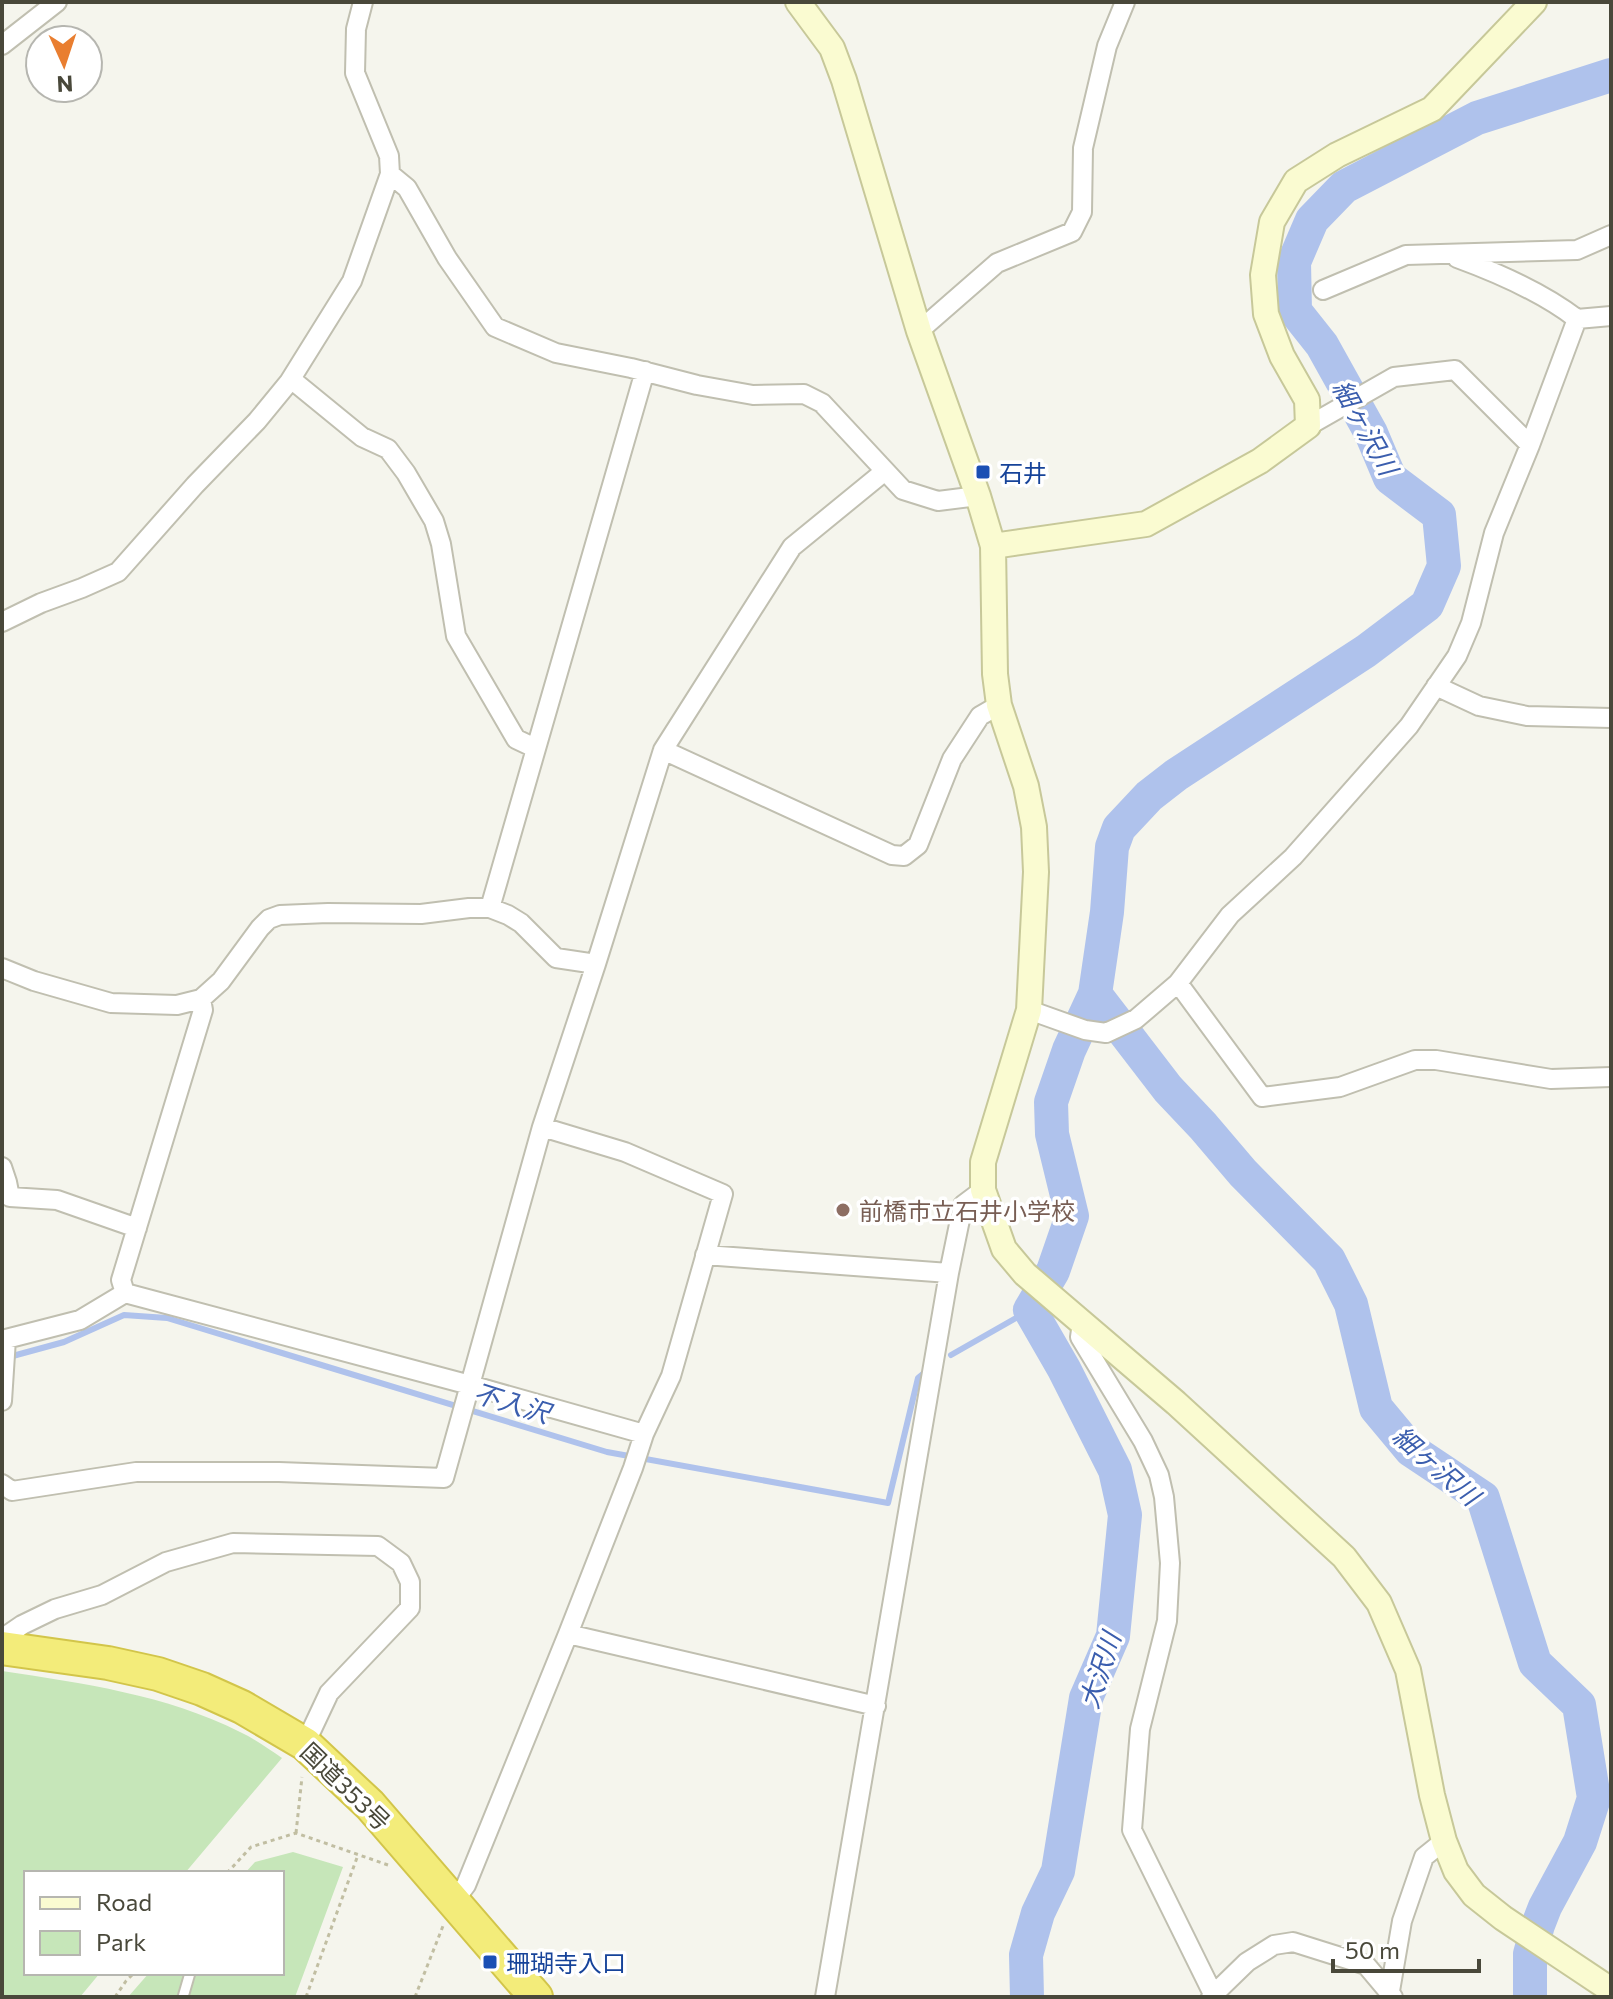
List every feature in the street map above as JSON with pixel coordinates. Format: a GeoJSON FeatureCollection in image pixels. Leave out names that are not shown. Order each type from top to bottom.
{"type":"FeatureCollection","features":[{"type":"Feature","properties":{"kind":"highway","name":"国道353号"},"geometry":{"type":"LineString","coordinates":[[2,1648],[108,1663],[158,1674],[242,1707],[305,1744],[370,1805],[536,1997]]}},
{"type":"Feature","properties":{"kind":"street"},"geometry":{"type":"LineString","coordinates":[[2,45],[57,2]]}},
{"type":"Feature","properties":{"kind":"street"},"geometry":{"type":"LineString","coordinates":[[2,622],[118,572],[257,421],[291,379],[352,281],[390,174],[389,156],[355,73],[356,29],[363,2]]}},
{"type":"Feature","properties":{"kind":"street"},"geometry":{"type":"LineString","coordinates":[[798,2],[832,48],[844,80],[919,331],[993,546],[995,674],[999,705],[1026,786],[1034,827],[1036,872],[1029,1010],[983,1162],[983,1190],[1004,1249],[1025,1274],[1176,1403],[1344,1557],[1379,1603],[1408,1670],[1432,1795],[1444,1841],[1456,1871],[1474,1895],[1503,1918],[1611,1990]]}},
{"type":"Feature","properties":{"kind":"street"},"geometry":{"type":"LineString","coordinates":[[919,331],[997,263],[1072,232],[1082,212],[1083,148],[1107,46],[1125,2]]}},
{"type":"Feature","properties":{"kind":"street"},"geometry":{"type":"LineString","coordinates":[[1319,420],[1282,356],[1266,314],[1263,275],[1272,222],[1296,181],[1337,155],[1432,109],[1534,2]]}},
{"type":"Feature","properties":{"kind":"street"},"geometry":{"type":"LineString","coordinates":[[390,174],[407,188],[447,258],[495,327],[556,353],[697,385],[753,395],[804,394],[822,403],[903,490],[938,501],[978,496]]}},
{"type":"Feature","properties":{"kind":"street"},"geometry":{"type":"LineString","coordinates":[[1323,290],[1406,255],[1577,250],[1611,235]]}},
{"type":"Feature","properties":{"kind":"street"},"geometry":{"type":"LineString","coordinates":[[1446,254],[1478,265],[1557,303],[1577,319],[1611,316]]}},
{"type":"Feature","properties":{"kind":"street"},"geometry":{"type":"LineString","coordinates":[[1029,1010],[1085,1030],[1106,1033],[1136,1019],[1178,983],[1230,915],[1293,857],[1409,726],[1457,656],[1471,623],[1494,533],[1577,319]]}},
{"type":"Feature","properties":{"kind":"street"},"geometry":{"type":"LineString","coordinates":[[993,546],[1146,524],[1260,461],[1319,420],[1394,377],[1455,370],[1530,445]]}},
{"type":"Feature","properties":{"kind":"street"},"geometry":{"type":"LineString","coordinates":[[490,908],[645,371]]}},
{"type":"Feature","properties":{"kind":"street"},"geometry":{"type":"LineString","coordinates":[[291,379],[355,432],[388,449],[406,473],[434,521],[441,544],[456,636],[516,739],[535,748]]}},
{"type":"Feature","properties":{"kind":"street"},"geometry":{"type":"LineString","coordinates":[[2,1484],[12,1491],[136,1472],[279,1472],[444,1478],[542,1127],[663,750],[792,547],[885,471]]}},
{"type":"Feature","properties":{"kind":"street"},"geometry":{"type":"LineString","coordinates":[[1436,686],[1479,706],[1515,714],[1611,718]]}},
{"type":"Feature","properties":{"kind":"street"},"geometry":{"type":"LineString","coordinates":[[663,750],[892,855],[904,856],[918,845],[952,759],[980,716],[999,705]]}},
{"type":"Feature","properties":{"kind":"street"},"geometry":{"type":"LineString","coordinates":[[2,968],[34,981],[111,1003],[177,1005],[201,999],[221,981],[260,928],[269,919],[280,915],[421,914],[469,908],[490,908],[508,915],[521,923],[556,958],[596,964]]}},
{"type":"Feature","properties":{"kind":"street"},"geometry":{"type":"LineString","coordinates":[[1178,983],[1262,1097],[1340,1087],[1415,1060],[1436,1060],[1551,1079],[1611,1077]]}},
{"type":"Feature","properties":{"kind":"street"},"geometry":{"type":"LineString","coordinates":[[125,1293],[121,1280],[203,1010],[201,999]]}},
{"type":"Feature","properties":{"kind":"street"},"geometry":{"type":"LineString","coordinates":[[454,1901],[466,1885],[671,1376],[723,1194],[625,1152],[542,1127]]}},
{"type":"Feature","properties":{"kind":"street"},"geometry":{"type":"LineString","coordinates":[[2,1167],[10,1197],[57,1200],[137,1228]]}},
{"type":"Feature","properties":{"kind":"street"},"geometry":{"type":"LineString","coordinates":[[825,1997],[949,1273],[963,1205],[983,1190]]}},
{"type":"Feature","properties":{"kind":"street"},"geometry":{"type":"LineString","coordinates":[[705,1255],[949,1273]]}},
{"type":"Feature","properties":{"kind":"street"},"geometry":{"type":"LineString","coordinates":[[2,1401],[6,1339],[80,1320],[125,1293],[470,1385],[642,1442]]}},
{"type":"Feature","properties":{"kind":"street"},"geometry":{"type":"LineString","coordinates":[[1082,1323],[1080,1337],[1143,1441],[1159,1475],[1164,1497],[1170,1563],[1167,1621],[1140,1729],[1132,1830],[1212,1995],[1247,1962],[1274,1945],[1293,1942],[1366,1965],[1392,1994]]}},
{"type":"Feature","properties":{"kind":"street"},"geometry":{"type":"LineString","coordinates":[[2,1641],[22,1625],[55,1609],[102,1595],[166,1562],[233,1543],[378,1546],[401,1563],[410,1582],[410,1608],[329,1693],[305,1744]]}},
{"type":"Feature","properties":{"kind":"street"},"geometry":{"type":"LineString","coordinates":[[568,1634],[876,1706]]}},
{"type":"Feature","properties":{"kind":"street"},"geometry":{"type":"LineString","coordinates":[[1392,1994],[1402,1921],[1424,1857],[1444,1841]]}},
{"type":"Feature","properties":{"kind":"lane"},"geometry":{"type":"LineString","coordinates":[[183,1997],[189,1975]]}},
{"type":"Feature","properties":{"kind":"path"},"geometry":{"type":"LineString","coordinates":[[296,1833],[305,1744]]}},
{"type":"Feature","properties":{"kind":"path"},"geometry":{"type":"LineString","coordinates":[[229,1871],[251,1847],[296,1833],[397,1868],[412,1872],[426,1870]]}},
{"type":"Feature","properties":{"kind":"path"},"geometry":{"type":"LineString","coordinates":[[306,1997],[358,1855]]}},
{"type":"Feature","properties":{"kind":"path"},"geometry":{"type":"LineString","coordinates":[[415,1997],[454,1901]]}},
{"type":"Feature","properties":{"kind":"path"},"geometry":{"type":"LineString","coordinates":[[115,1997],[132,1975]]}},
{"type":"Feature","properties":{"kind":"green space"},"geometry":{"type":"Polygon","coordinates":[[[2,1671],[124,1692],[183,1709],[246,1735],[282,1758],[187,1871],[24,1871],[24,1975],[98,1975],[80,1997],[2,1997],[2,1671]]]}},
{"type":"Feature","properties":{"kind":"green space"},"geometry":{"type":"Polygon","coordinates":[[[293,1852],[343,1867],[295,1997],[128,1997],[147,1975],[284,1975],[284,1871],[247,1871],[255,1862],[293,1852]]]}},
{"type":"Feature","properties":{"kind":"waterway","name":"細ヶ沢川"},"geometry":{"type":"LineString","coordinates":[[1027,1997],[1026,1955],[1038,1913],[1058,1871],[1086,1698],[1113,1636],[1125,1515],[1115,1470],[1030,1310],[1053,1271],[1072,1216],[1052,1134],[1051,1102],[1069,1050],[1095,994],[1107,912],[1112,847],[1119,828],[1149,796],[1176,775],[1366,651],[1427,605],[1444,566],[1439,515],[1390,478],[1371,433],[1322,345],[1295,311],[1294,262],[1312,220],[1344,187],[1477,118],[1611,75]]}},
{"type":"Feature","properties":{"kind":"waterway","name":"細ヶ沢川"},"geometry":{"type":"LineString","coordinates":[[1095,994],[1168,1089],[1243,1173],[1329,1260],[1351,1304],[1376,1408],[1411,1450],[1483,1498],[1535,1663],[1579,1705],[1594,1798],[1580,1842],[1538,1925],[1530,1954],[1530,1997]]}},
{"type":"Feature","properties":{"kind":"waterway","name":"不入沢"},"geometry":{"type":"LineString","coordinates":[[951,1355],[1030,1310]]}},
{"type":"Feature","properties":{"kind":"waterway","name":"不入沢"},"geometry":{"type":"LineString","coordinates":[[9,1357],[64,1342],[124,1315],[167,1318],[607,1452],[888,1503],[918,1378],[924,1373]]}},
{"type":"Feature","properties":{"kind":"place","name":"石井"},"geometry":{"type":"Point","coordinates":[983,472]}},
{"type":"Feature","properties":{"kind":"place","name":"前橋市立石井小学校"},"geometry":{"type":"Point","coordinates":[843,1210]}},
{"type":"Feature","properties":{"kind":"place","name":"珊瑚寺入口"},"geometry":{"type":"Point","coordinates":[490,1962]}},
{"type":"Feature","properties":{"kind":"water label","name":"大沢川"},"geometry":{"type":"Point","coordinates":[1099,1670]}}]}
